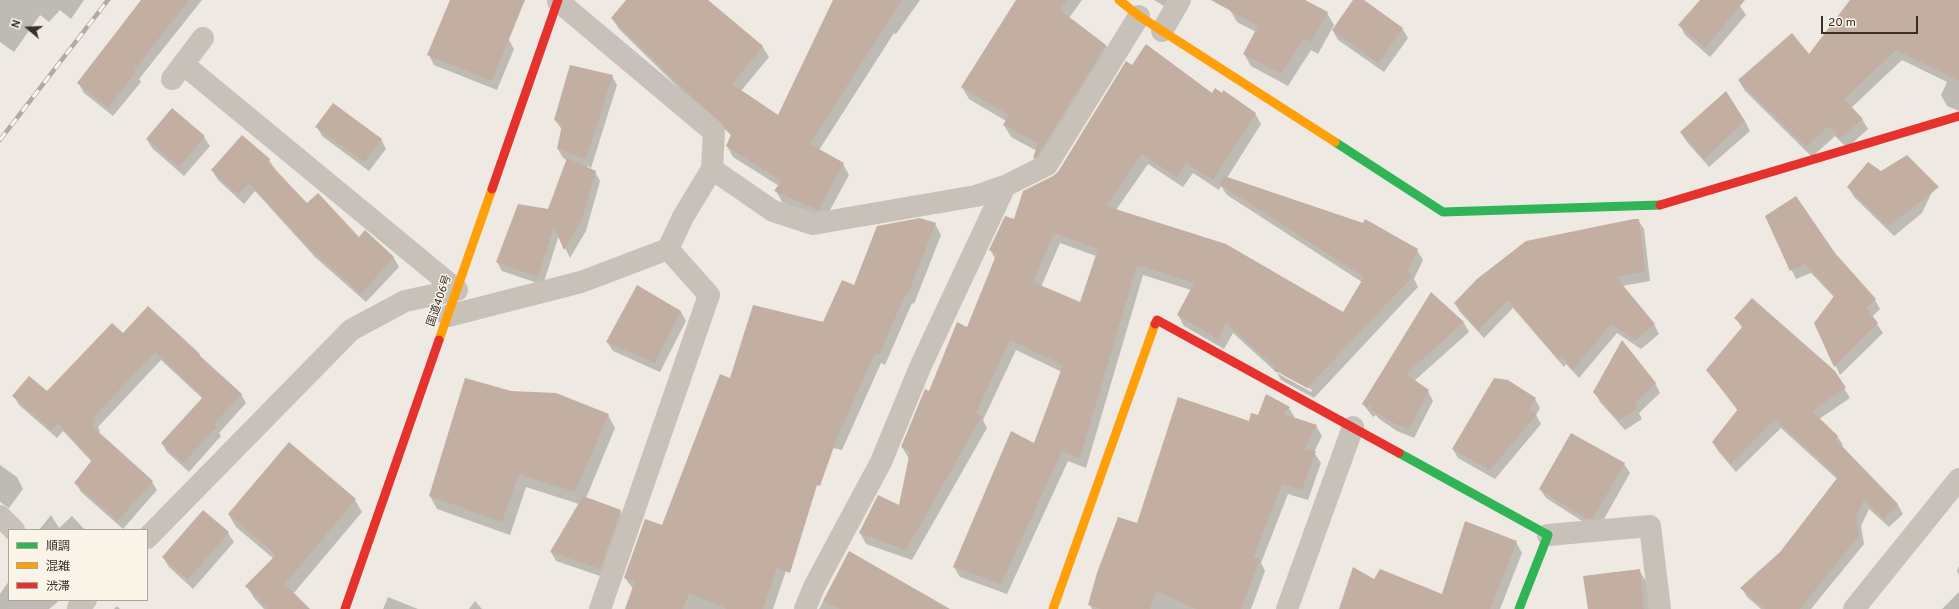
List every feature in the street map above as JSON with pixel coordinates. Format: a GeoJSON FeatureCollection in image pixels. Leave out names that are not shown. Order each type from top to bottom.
{"type":"FeatureCollection","features":[{"type":"Feature","properties":{"kind":"main road","name":"国道406号"},"geometry":{"type":"LineString","coordinates":[[345,609],[558,0]]}},
{"type":"Feature","properties":{"kind":"main road"},"geometry":{"type":"LineString","coordinates":[[1119,0],[1139,16],[1444,212],[1656,206],[1959,116]]}},
{"type":"Feature","properties":{"kind":"main road"},"geometry":{"type":"LineString","coordinates":[[1053,609],[1157,320],[1548,535],[1519,609]]}},
{"type":"Feature","properties":{"kind":"street"},"geometry":{"type":"LineString","coordinates":[[448,316],[581,282],[668,249],[683,217],[712,169],[714,132],[558,0]]}},
{"type":"Feature","properties":{"kind":"street"},"geometry":{"type":"LineString","coordinates":[[1162,30],[1180,0]]}},
{"type":"Feature","properties":{"kind":"street"},"geometry":{"type":"LineString","coordinates":[[712,169],[773,211],[813,224],[976,196],[1005,186],[1047,165],[1139,16]]}},
{"type":"Feature","properties":{"kind":"street"},"geometry":{"type":"LineString","coordinates":[[203,38],[177,71],[457,290]]}},
{"type":"Feature","properties":{"kind":"street"},"geometry":{"type":"LineString","coordinates":[[805,609],[814,587],[881,462],[921,365],[1005,186]]}},
{"type":"Feature","properties":{"kind":"street"},"geometry":{"type":"LineString","coordinates":[[600,609],[708,295],[668,249]]}},
{"type":"Feature","properties":{"kind":"street"},"geometry":{"type":"LineString","coordinates":[[148,537],[351,330],[405,302],[457,290]]}},
{"type":"Feature","properties":{"kind":"street"},"geometry":{"type":"LineString","coordinates":[[1287,609],[1353,427]]}},
{"type":"Feature","properties":{"kind":"street"},"geometry":{"type":"LineString","coordinates":[[1854,609],[1959,479]]}},
{"type":"Feature","properties":{"kind":"street"},"geometry":{"type":"LineString","coordinates":[[0,516],[13,529]]}},
{"type":"Feature","properties":{"kind":"street"},"geometry":{"type":"LineString","coordinates":[[1548,535],[1650,526],[1660,609]]}},
{"type":"Feature","properties":{"kind":"building"},"geometry":{"type":"Polygon","coordinates":[[[141,0],[189,0],[134,70],[136,72],[108,108],[77,83],[141,0]]]}},
{"type":"Feature","properties":{"kind":"building"},"geometry":{"type":"Polygon","coordinates":[[[450,0],[525,0],[492,81],[427,55],[450,0]]]}},
{"type":"Feature","properties":{"kind":"building"},"geometry":{"type":"Polygon","coordinates":[[[626,0],[708,0],[763,46],[732,84],[778,115],[833,0],[902,0],[810,144],[844,163],[818,210],[774,191],[781,181],[726,146],[731,135],[722,123],[693,98],[611,18],[626,0]]]}},
{"type":"Feature","properties":{"kind":"building"},"geometry":{"type":"Polygon","coordinates":[[[1016,0],[1067,0],[1060,10],[1106,45],[1038,155],[1033,158],[1038,143],[1003,125],[1009,115],[961,87],[1016,0]]]}},
{"type":"Feature","properties":{"kind":"building"},"geometry":{"type":"Polygon","coordinates":[[[1211,0],[1305,0],[1328,12],[1311,42],[1304,39],[1281,74],[1243,54],[1258,26],[1211,0]]]}},
{"type":"Feature","properties":{"kind":"building"},"geometry":{"type":"Polygon","coordinates":[[[1353,0],[1364,0],[1403,28],[1378,63],[1332,30],[1353,0]]]}},
{"type":"Feature","properties":{"kind":"building"},"geometry":{"type":"Polygon","coordinates":[[[1700,0],[1745,0],[1705,48],[1678,25],[1700,0]]]}},
{"type":"Feature","properties":{"kind":"building"},"geometry":{"type":"Polygon","coordinates":[[[1850,0],[1959,0],[1959,81],[1896,50],[1844,99],[1863,119],[1840,138],[1829,126],[1806,147],[1738,80],[1792,33],[1809,54],[1850,0]]]}},
{"type":"Feature","properties":{"kind":"building"},"geometry":{"type":"Polygon","coordinates":[[[1146,44],[1212,93],[1215,88],[1222,93],[1223,90],[1256,113],[1213,180],[1186,163],[1177,177],[1142,154],[1106,206],[1226,244],[1343,312],[1364,277],[1219,184],[1224,176],[1363,223],[1365,219],[1418,249],[1408,271],[1413,276],[1307,388],[1274,370],[1275,367],[1226,323],[1218,339],[1177,315],[1194,283],[1137,265],[1080,458],[1062,451],[1001,584],[953,567],[1011,431],[1034,443],[1063,365],[1010,340],[976,413],[982,416],[906,550],[859,533],[878,495],[899,505],[910,452],[901,447],[925,389],[929,391],[957,322],[967,327],[997,253],[989,250],[1005,216],[1014,219],[1023,191],[1058,172],[1126,61],[1132,65],[1146,44]],[[1054,233],[1033,282],[1080,302],[1098,249],[1054,233]]]}},
{"type":"Feature","properties":{"kind":"building"},"geometry":{"type":"Polygon","coordinates":[[[570,65],[613,75],[586,159],[557,149],[562,125],[554,120],[570,65]]]}},
{"type":"Feature","properties":{"kind":"building"},"geometry":{"type":"Polygon","coordinates":[[[1726,91],[1745,121],[1704,159],[1680,132],[1726,91]]]}},
{"type":"Feature","properties":{"kind":"building"},"geometry":{"type":"Polygon","coordinates":[[[333,103],[382,139],[364,162],[315,127],[333,103]]]}},
{"type":"Feature","properties":{"kind":"building"},"geometry":{"type":"Polygon","coordinates":[[[172,108],[205,136],[179,167],[146,139],[172,108]]]}},
{"type":"Feature","properties":{"kind":"building"},"geometry":{"type":"Polygon","coordinates":[[[242,135],[270,159],[268,162],[307,203],[318,193],[359,237],[365,230],[394,257],[361,294],[308,247],[249,183],[238,195],[211,170],[242,135]]]}},
{"type":"Feature","properties":{"kind":"building"},"geometry":{"type":"Polygon","coordinates":[[[1907,155],[1939,187],[1888,227],[1847,187],[1868,162],[1881,171],[1907,155]]]}},
{"type":"Feature","properties":{"kind":"building"},"geometry":{"type":"Polygon","coordinates":[[[567,158],[596,171],[581,222],[564,250],[554,227],[538,277],[496,262],[518,204],[548,209],[567,158]]]}},
{"type":"Feature","properties":{"kind":"building"},"geometry":{"type":"Polygon","coordinates":[[[1796,196],[1835,253],[1876,299],[1866,308],[1878,323],[1834,367],[1814,323],[1834,296],[1805,264],[1790,271],[1765,216],[1796,196]]]}},
{"type":"Feature","properties":{"kind":"building"},"geometry":{"type":"Polygon","coordinates":[[[920,218],[936,223],[908,294],[906,293],[879,355],[875,353],[837,438],[820,486],[817,485],[790,573],[777,568],[763,609],[727,609],[689,593],[683,609],[625,609],[635,581],[624,578],[645,519],[662,525],[720,374],[730,378],[753,305],[823,322],[842,280],[854,285],[877,226],[920,218]]]}},
{"type":"Feature","properties":{"kind":"building"},"geometry":{"type":"Polygon","coordinates":[[[1639,219],[1645,272],[1616,277],[1655,324],[1635,340],[1611,324],[1573,370],[1561,355],[1558,359],[1508,300],[1478,330],[1454,303],[1477,279],[1526,241],[1639,219]]]}},
{"type":"Feature","properties":{"kind":"building"},"geometry":{"type":"Polygon","coordinates":[[[637,285],[681,311],[655,363],[606,342],[637,285]]]}},
{"type":"Feature","properties":{"kind":"building"},"geometry":{"type":"Polygon","coordinates":[[[1431,292],[1464,322],[1406,374],[1429,390],[1409,429],[1391,422],[1371,409],[1373,403],[1367,408],[1362,404],[1431,292]]]}},
{"type":"Feature","properties":{"kind":"building"},"geometry":{"type":"Polygon","coordinates":[[[1752,298],[1835,371],[1846,388],[1812,411],[1838,436],[1835,439],[1898,504],[1884,519],[1864,500],[1856,516],[1859,535],[1800,609],[1765,609],[1740,588],[1780,552],[1838,477],[1775,419],[1731,464],[1712,442],[1738,409],[1706,370],[1743,326],[1734,318],[1752,298]]]}},
{"type":"Feature","properties":{"kind":"building"},"geometry":{"type":"Polygon","coordinates":[[[148,306],[242,394],[214,424],[217,427],[183,463],[161,443],[203,397],[155,352],[93,418],[96,421],[92,426],[153,481],[118,521],[74,483],[92,460],[58,423],[52,430],[12,396],[29,376],[47,391],[112,323],[123,333],[148,306]]]}},
{"type":"Feature","properties":{"kind":"building"},"geometry":{"type":"Polygon","coordinates":[[[1622,340],[1656,383],[1635,403],[1637,409],[1619,421],[1593,392],[1622,340]]]}},
{"type":"Feature","properties":{"kind":"building"},"geometry":{"type":"Polygon","coordinates":[[[465,378],[511,391],[556,393],[609,414],[575,492],[519,474],[502,522],[429,496],[465,378]]]}},
{"type":"Feature","properties":{"kind":"building"},"geometry":{"type":"Polygon","coordinates":[[[1494,378],[1508,380],[1536,398],[1529,410],[1537,414],[1490,470],[1452,449],[1494,378]]]}},
{"type":"Feature","properties":{"kind":"building"},"geometry":{"type":"Polygon","coordinates":[[[1266,394],[1290,407],[1283,414],[1317,425],[1304,450],[1316,451],[1302,490],[1282,484],[1253,557],[1260,559],[1241,609],[1196,609],[1156,591],[1150,609],[1101,609],[1088,605],[1097,573],[1118,517],[1137,523],[1178,397],[1249,421],[1251,413],[1258,415],[1266,394]]]}},
{"type":"Feature","properties":{"kind":"building"},"geometry":{"type":"Polygon","coordinates":[[[1571,433],[1625,463],[1593,518],[1587,519],[1539,489],[1571,433]]]}},
{"type":"Feature","properties":{"kind":"building"},"geometry":{"type":"Polygon","coordinates":[[[289,442],[356,499],[285,584],[310,609],[268,609],[245,586],[276,555],[228,514],[289,442]]]}},
{"type":"Feature","properties":{"kind":"building"},"geometry":{"type":"Polygon","coordinates":[[[583,496],[621,510],[600,569],[550,552],[583,496]]]}},
{"type":"Feature","properties":{"kind":"building"},"geometry":{"type":"Polygon","coordinates":[[[203,510],[229,532],[188,580],[162,557],[203,510]]]}},
{"type":"Feature","properties":{"kind":"building"},"geometry":{"type":"Polygon","coordinates":[[[1465,521],[1517,541],[1490,609],[1339,609],[1353,567],[1374,579],[1380,569],[1442,594],[1465,521]]]}},
{"type":"Feature","properties":{"kind":"building"},"geometry":{"type":"Polygon","coordinates":[[[849,551],[950,609],[840,609],[823,601],[849,551]]]}},
{"type":"Feature","properties":{"kind":"building"},"geometry":{"type":"Polygon","coordinates":[[[1640,569],[1644,609],[1588,609],[1583,576],[1640,569]]]}},
{"type":"Feature","properties":{"kind":"railway"},"geometry":{"type":"LineString","coordinates":[[0,140],[108,0]]}},
{"type":"Feature","properties":{"kind":"traffic: fast"},"geometry":{"type":"LineString","coordinates":[[1335,142],[1443,212],[1660,205]]}},
{"type":"Feature","properties":{"kind":"traffic: fast"},"geometry":{"type":"LineString","coordinates":[[1399,453],[1548,535],[1519,609]]}},
{"type":"Feature","properties":{"kind":"traffic: slow"},"geometry":{"type":"LineString","coordinates":[[1119,0],[1139,16],[1335,142]]}},
{"type":"Feature","properties":{"kind":"traffic: slow"},"geometry":{"type":"LineString","coordinates":[[439,340],[492,189]]}},
{"type":"Feature","properties":{"kind":"traffic: slow"},"geometry":{"type":"LineString","coordinates":[[1053,609],[1155,324]]}},
{"type":"Feature","properties":{"kind":"traffic: jam"},"geometry":{"type":"LineString","coordinates":[[492,189],[558,0]]}},
{"type":"Feature","properties":{"kind":"traffic: jam"},"geometry":{"type":"LineString","coordinates":[[1660,205],[1959,116]]}},
{"type":"Feature","properties":{"kind":"traffic: jam"},"geometry":{"type":"LineString","coordinates":[[1155,324],[1157,320],[1399,453]]}},
{"type":"Feature","properties":{"kind":"traffic: jam"},"geometry":{"type":"LineString","coordinates":[[345,609],[439,340]]}}]}
